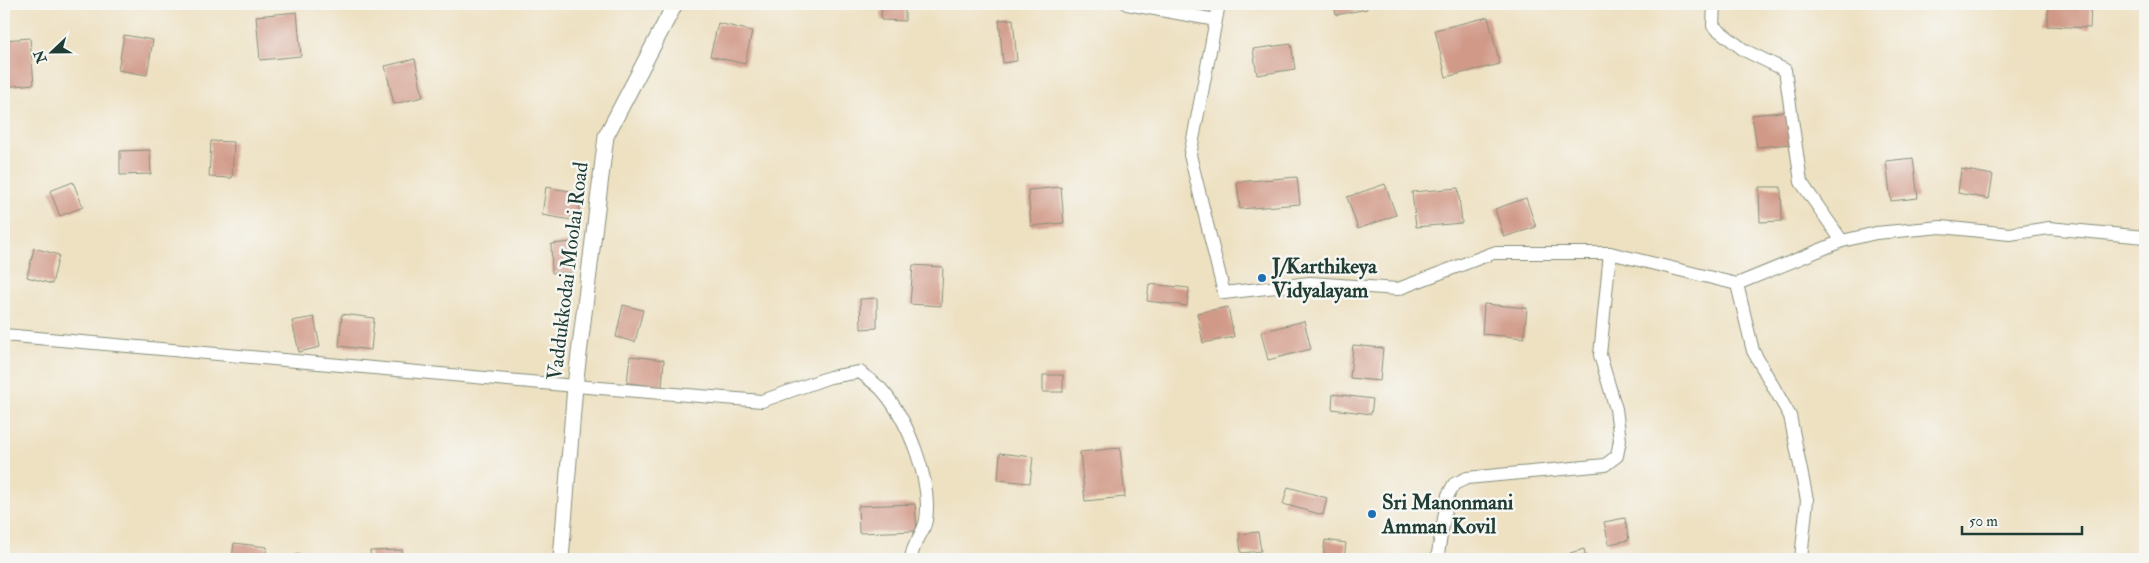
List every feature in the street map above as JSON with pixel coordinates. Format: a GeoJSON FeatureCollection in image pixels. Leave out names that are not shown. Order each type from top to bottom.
{"type":"FeatureCollection","features":[{"type":"Feature","properties":{"kind":"street","name":"Vaddukkodai Moolai Road"},"geometry":{"type":"LineString","coordinates":[[561,559],[575,386],[606,136],[675,4]]}},
{"type":"Feature","properties":{"kind":"street"},"geometry":{"type":"LineString","coordinates":[[1127,4],[1216,20]]}},
{"type":"Feature","properties":{"kind":"street"},"geometry":{"type":"LineString","coordinates":[[1219,4],[1190,154],[1224,293],[1310,283],[1398,289],[1493,253],[1610,253],[1737,284],[1842,241],[1876,233],[1941,227],[2010,234],[2048,228],[2145,237]]}},
{"type":"Feature","properties":{"kind":"street"},"geometry":{"type":"LineString","coordinates":[[1714,4],[1713,26],[1744,50],[1785,70],[1801,182],[1842,241]]}},
{"type":"Feature","properties":{"kind":"street"},"geometry":{"type":"LineString","coordinates":[[1437,559],[1448,495],[1454,484],[1467,478],[1605,465],[1617,456],[1620,440],[1616,409],[1600,355],[1610,253]]}},
{"type":"Feature","properties":{"kind":"street"},"geometry":{"type":"LineString","coordinates":[[1737,284],[1753,351],[1790,416],[1807,500],[1801,559]]}},
{"type":"Feature","properties":{"kind":"street"},"geometry":{"type":"LineString","coordinates":[[4,336],[762,401],[830,377],[860,372],[881,389],[906,424],[925,481],[926,522],[912,549],[911,559]]}},
{"type":"Feature","properties":{"kind":"building"},"geometry":{"type":"Polygon","coordinates":[[[882,4],[905,4],[905,21],[881,20],[882,4]]]}},
{"type":"Feature","properties":{"kind":"building"},"geometry":{"type":"Polygon","coordinates":[[[1334,4],[1366,4],[1367,9],[1336,15],[1334,4]]]}},
{"type":"Feature","properties":{"kind":"building"},"geometry":{"type":"Polygon","coordinates":[[[2049,4],[2091,4],[2090,28],[2047,26],[2049,4]]]}},
{"type":"Feature","properties":{"kind":"building"},"geometry":{"type":"Polygon","coordinates":[[[297,12],[301,56],[260,60],[256,16],[297,12]]]}},
{"type":"Feature","properties":{"kind":"building"},"geometry":{"type":"Polygon","coordinates":[[[1488,17],[1500,64],[1446,77],[1435,30],[1488,17]]]}},
{"type":"Feature","properties":{"kind":"building"},"geometry":{"type":"Polygon","coordinates":[[[1013,19],[1017,61],[1003,63],[999,20],[1013,19]]]}},
{"type":"Feature","properties":{"kind":"building"},"geometry":{"type":"Polygon","coordinates":[[[718,23],[752,31],[745,64],[710,56],[718,23]]]}},
{"type":"Feature","properties":{"kind":"building"},"geometry":{"type":"Polygon","coordinates":[[[124,35],[153,40],[147,75],[118,70],[124,35]]]}},
{"type":"Feature","properties":{"kind":"building"},"geometry":{"type":"Polygon","coordinates":[[[30,38],[34,84],[4,87],[4,40],[30,38]]]}},
{"type":"Feature","properties":{"kind":"building"},"geometry":{"type":"Polygon","coordinates":[[[1291,44],[1295,69],[1257,75],[1253,49],[1291,44]]]}},
{"type":"Feature","properties":{"kind":"building"},"geometry":{"type":"Polygon","coordinates":[[[415,59],[423,97],[394,104],[385,66],[415,59]]]}},
{"type":"Feature","properties":{"kind":"building"},"geometry":{"type":"Polygon","coordinates":[[[1790,111],[1791,144],[1757,147],[1752,115],[1790,111]]]}},
{"type":"Feature","properties":{"kind":"building"},"geometry":{"type":"Polygon","coordinates":[[[211,141],[234,142],[232,178],[209,177],[211,141]]]}},
{"type":"Feature","properties":{"kind":"building"},"geometry":{"type":"Polygon","coordinates":[[[150,150],[151,174],[120,175],[120,151],[150,150]]]}},
{"type":"Feature","properties":{"kind":"building"},"geometry":{"type":"Polygon","coordinates":[[[1913,158],[1918,198],[1891,201],[1886,161],[1913,158]]]}},
{"type":"Feature","properties":{"kind":"building"},"geometry":{"type":"Polygon","coordinates":[[[1961,169],[1993,175],[1989,199],[1958,193],[1961,169]]]}},
{"type":"Feature","properties":{"kind":"building"},"geometry":{"type":"Polygon","coordinates":[[[1297,177],[1300,204],[1240,209],[1237,182],[1297,177]]]}},
{"type":"Feature","properties":{"kind":"building"},"geometry":{"type":"Polygon","coordinates":[[[73,182],[83,207],[60,216],[50,191],[73,182]]]}},
{"type":"Feature","properties":{"kind":"building"},"geometry":{"type":"Polygon","coordinates":[[[1385,184],[1396,215],[1358,229],[1347,197],[1385,184]]]}},
{"type":"Feature","properties":{"kind":"building"},"geometry":{"type":"Polygon","coordinates":[[[546,187],[582,193],[577,221],[542,215],[546,187]]]}},
{"type":"Feature","properties":{"kind":"building"},"geometry":{"type":"Polygon","coordinates":[[[1061,187],[1064,223],[1031,226],[1028,190],[1061,187]]]}},
{"type":"Feature","properties":{"kind":"building"},"geometry":{"type":"Polygon","coordinates":[[[1759,187],[1781,187],[1782,221],[1760,222],[1759,187]]]}},
{"type":"Feature","properties":{"kind":"building"},"geometry":{"type":"Polygon","coordinates":[[[1458,188],[1462,223],[1416,227],[1412,192],[1458,188]]]}},
{"type":"Feature","properties":{"kind":"building"},"geometry":{"type":"Polygon","coordinates":[[[1526,198],[1536,227],[1504,237],[1495,209],[1526,198]]]}},
{"type":"Feature","properties":{"kind":"building"},"geometry":{"type":"Polygon","coordinates":[[[572,242],[574,272],[552,273],[551,244],[572,242]]]}},
{"type":"Feature","properties":{"kind":"building"},"geometry":{"type":"Polygon","coordinates":[[[34,248],[59,255],[52,284],[27,277],[34,248]]]}},
{"type":"Feature","properties":{"kind":"building"},"geometry":{"type":"Polygon","coordinates":[[[913,265],[943,267],[941,306],[910,304],[913,265]]]}},
{"type":"Feature","properties":{"kind":"building"},"geometry":{"type":"Polygon","coordinates":[[[1149,284],[1189,288],[1187,306],[1147,301],[1149,284]]]}},
{"type":"Feature","properties":{"kind":"building"},"geometry":{"type":"Polygon","coordinates":[[[877,298],[877,328],[861,329],[860,299],[877,298]]]}},
{"type":"Feature","properties":{"kind":"building"},"geometry":{"type":"Polygon","coordinates":[[[1484,304],[1527,308],[1524,338],[1482,334],[1484,304]]]}},
{"type":"Feature","properties":{"kind":"building"},"geometry":{"type":"Polygon","coordinates":[[[623,305],[643,310],[635,342],[616,337],[623,305]]]}},
{"type":"Feature","properties":{"kind":"building"},"geometry":{"type":"Polygon","coordinates":[[[1228,307],[1234,337],[1203,343],[1197,313],[1228,307]]]}},
{"type":"Feature","properties":{"kind":"building"},"geometry":{"type":"Polygon","coordinates":[[[342,314],[374,318],[371,350],[339,346],[342,314]]]}},
{"type":"Feature","properties":{"kind":"building"},"geometry":{"type":"Polygon","coordinates":[[[314,317],[320,347],[299,352],[292,321],[314,317]]]}},
{"type":"Feature","properties":{"kind":"building"},"geometry":{"type":"Polygon","coordinates":[[[1304,321],[1311,349],[1268,360],[1261,332],[1304,321]]]}},
{"type":"Feature","properties":{"kind":"building"},"geometry":{"type":"Polygon","coordinates":[[[1353,345],[1383,348],[1380,381],[1350,378],[1353,345]]]}},
{"type":"Feature","properties":{"kind":"building"},"geometry":{"type":"Polygon","coordinates":[[[630,356],[664,360],[662,387],[627,383],[630,356]]]}},
{"type":"Feature","properties":{"kind":"building"},"geometry":{"type":"Polygon","coordinates":[[[1043,375],[1063,375],[1063,392],[1043,392],[1043,375]]]}},
{"type":"Feature","properties":{"kind":"building"},"geometry":{"type":"Polygon","coordinates":[[[1333,394],[1373,399],[1371,414],[1332,409],[1333,394]]]}},
{"type":"Feature","properties":{"kind":"building"},"geometry":{"type":"Polygon","coordinates":[[[1120,448],[1125,497],[1085,501],[1080,452],[1120,448]]]}},
{"type":"Feature","properties":{"kind":"building"},"geometry":{"type":"Polygon","coordinates":[[[1000,453],[1033,457],[1030,483],[998,480],[1000,453]]]}},
{"type":"Feature","properties":{"kind":"building"},"geometry":{"type":"Polygon","coordinates":[[[1288,487],[1327,498],[1323,515],[1283,504],[1288,487]]]}},
{"type":"Feature","properties":{"kind":"building"},"geometry":{"type":"Polygon","coordinates":[[[915,504],[917,531],[859,533],[858,506],[915,504]]]}},
{"type":"Feature","properties":{"kind":"building"},"geometry":{"type":"Polygon","coordinates":[[[1625,518],[1629,540],[1609,544],[1604,522],[1625,518]]]}},
{"type":"Feature","properties":{"kind":"building"},"geometry":{"type":"Polygon","coordinates":[[[1258,532],[1261,551],[1241,553],[1239,534],[1258,532]]]}},
{"type":"Feature","properties":{"kind":"building"},"geometry":{"type":"Polygon","coordinates":[[[1325,540],[1346,543],[1344,559],[1323,559],[1325,540]]]}},
{"type":"Feature","properties":{"kind":"building"},"geometry":{"type":"Polygon","coordinates":[[[234,543],[267,547],[265,559],[232,559],[234,543]]]}},
{"type":"Feature","properties":{"kind":"building"},"geometry":{"type":"Polygon","coordinates":[[[1584,549],[1586,559],[1571,559],[1570,553],[1584,549]]]}},
{"type":"Feature","properties":{"kind":"building"},"geometry":{"type":"Polygon","coordinates":[[[402,550],[402,559],[371,559],[370,551],[402,550]]]}},
{"type":"Feature","properties":{"kind":"building"},"geometry":{"type":"Polygon","coordinates":[[[296,554],[316,559],[295,559],[296,554]]]}},
{"type":"Feature","properties":{"kind":"place","name":"J/Karthikeya Vidyalayam"},"geometry":{"type":"Point","coordinates":[1262,278]}},
{"type":"Feature","properties":{"kind":"place","name":"Sri Manonmani Amman Kovil"},"geometry":{"type":"Point","coordinates":[1372,514]}}]}
